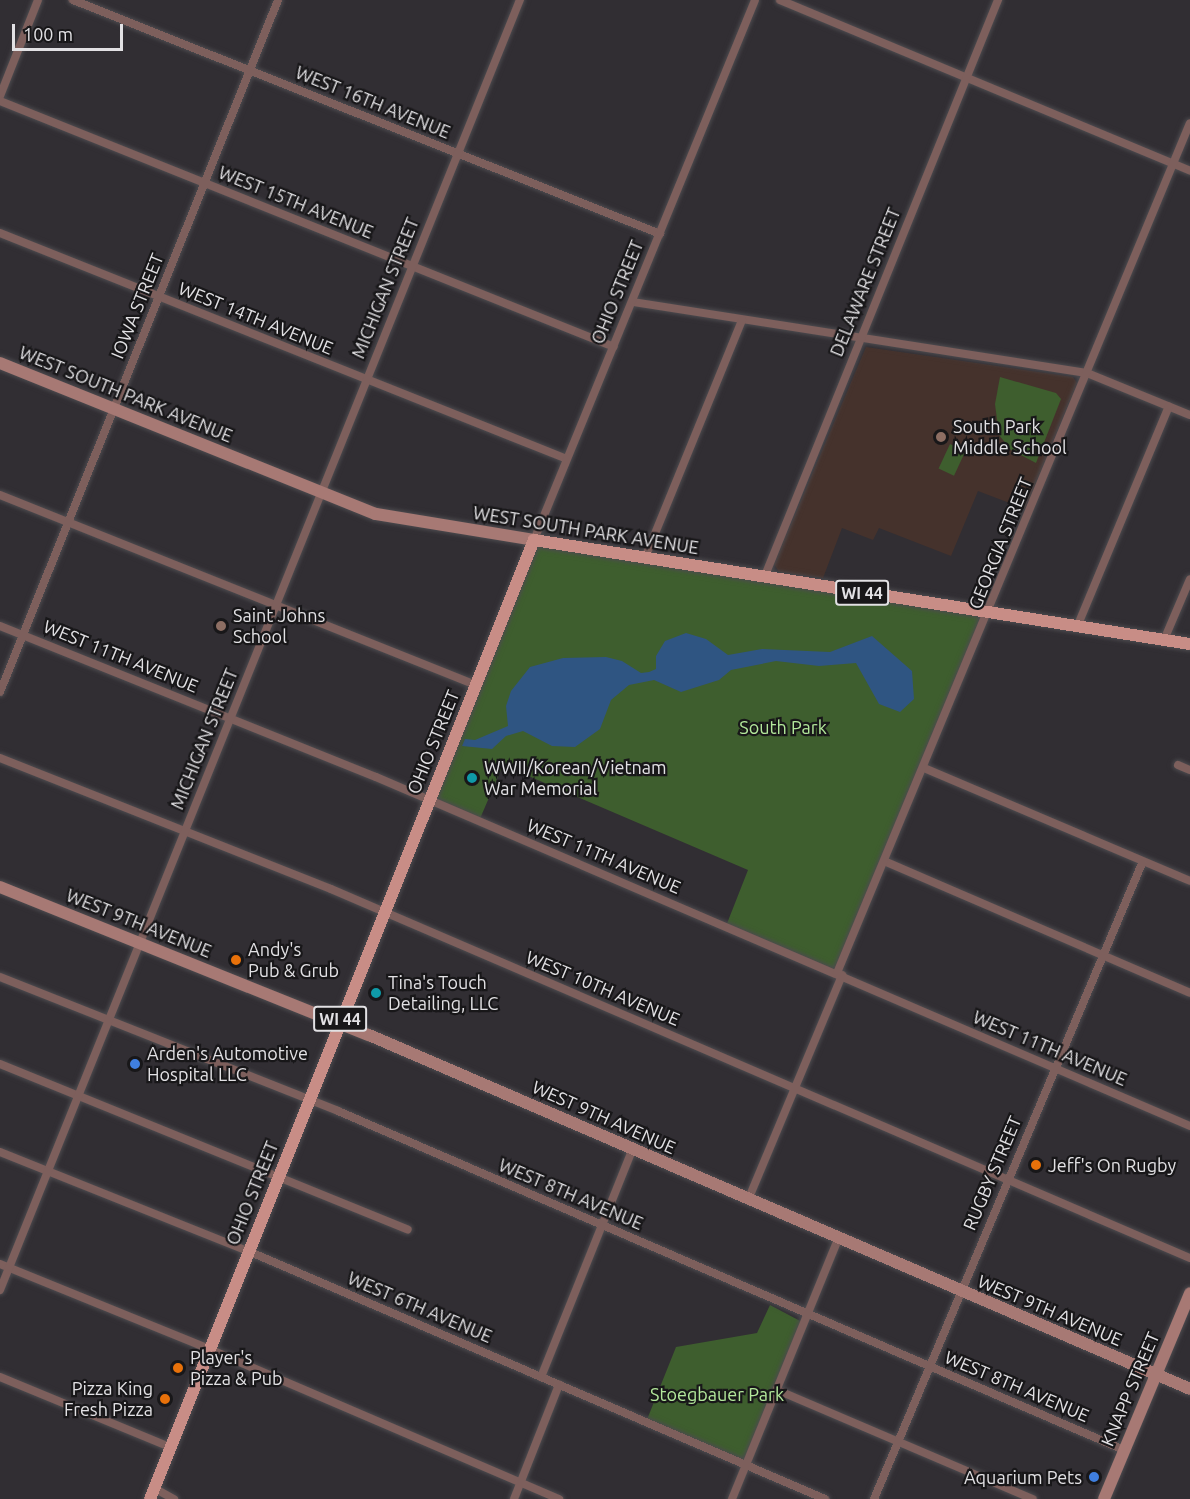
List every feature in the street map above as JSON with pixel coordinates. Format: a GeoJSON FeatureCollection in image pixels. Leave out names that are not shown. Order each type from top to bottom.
{"type":"FeatureCollection","features":[{"type":"Feature","properties":{"kind":"main road","name":"WEST SOUTH PARK AVENUE"},"geometry":{"type":"LineString","coordinates":[[0,363],[385,516],[1190,644]]}},
{"type":"Feature","properties":{"kind":"main road","name":"OHIO STREET"},"geometry":{"type":"LineString","coordinates":[[152,1493],[534,540]]}},
{"type":"Feature","properties":{"kind":"main road","name":"WEST 9TH AVENUE"},"geometry":{"type":"LineString","coordinates":[[0,887],[339,1022],[1190,1389]]}},
{"type":"Feature","properties":{"kind":"main road","name":"KNAPP STREET"},"geometry":{"type":"LineString","coordinates":[[1104,1499],[1190,1293]]}},
{"type":"Feature","properties":{"kind":"street"},"geometry":{"type":"LineString","coordinates":[[0,96],[39,0]]}},
{"type":"Feature","properties":{"kind":"street","name":"WEST 16TH AVENUE"},"geometry":{"type":"LineString","coordinates":[[73,0],[660,234]]}},
{"type":"Feature","properties":{"kind":"street","name":"IOWA STREET"},"geometry":{"type":"LineString","coordinates":[[0,692],[279,0]]}},
{"type":"Feature","properties":{"kind":"street","name":"MICHIGAN STREET"},"geometry":{"type":"LineString","coordinates":[[0,1290],[4,1266],[48,1171],[79,1095],[138,942],[231,718],[520,0]]}},
{"type":"Feature","properties":{"kind":"street","name":"OHIO STREET"},"geometry":{"type":"LineString","coordinates":[[534,540],[755,0]]}},
{"type":"Feature","properties":{"kind":"street"},"geometry":{"type":"LineString","coordinates":[[780,0],[1190,171]]}},
{"type":"Feature","properties":{"kind":"street","name":"DELAWARE STREET"},"geometry":{"type":"LineString","coordinates":[[764,578],[998,0]]}},
{"type":"Feature","properties":{"kind":"street","name":"WEST 15TH AVENUE"},"geometry":{"type":"LineString","coordinates":[[0,101],[614,347]]}},
{"type":"Feature","properties":{"kind":"street","name":"GEORGIA STREET"},"geometry":{"type":"LineString","coordinates":[[748,1200],[795,1089],[884,861],[990,613],[1190,123]]}},
{"type":"Feature","properties":{"kind":"street","name":"WEST 14TH AVENUE"},"geometry":{"type":"LineString","coordinates":[[0,233],[567,459]]}},
{"type":"Feature","properties":{"kind":"street"},"geometry":{"type":"LineString","coordinates":[[633,302],[1088,373],[1190,415]]}},
{"type":"Feature","properties":{"kind":"street"},"geometry":{"type":"LineString","coordinates":[[645,558],[742,320]]}},
{"type":"Feature","properties":{"kind":"street"},"geometry":{"type":"LineString","coordinates":[[1077,627],[1169,406]]}},
{"type":"Feature","properties":{"kind":"street"},"geometry":{"type":"LineString","coordinates":[[0,495],[476,685]]}},
{"type":"Feature","properties":{"kind":"street"},"geometry":{"type":"LineString","coordinates":[[1164,640],[1190,579]]}},
{"type":"Feature","properties":{"kind":"street","name":"WEST 11TH AVENUE"},"geometry":{"type":"LineString","coordinates":[[0,626],[429,800],[840,974],[1190,1126]]}},
{"type":"Feature","properties":{"kind":"street","name":"WEST 10TH AVENUE"},"geometry":{"type":"LineString","coordinates":[[0,758],[384,912],[1190,1258]]}},
{"type":"Feature","properties":{"kind":"street"},"geometry":{"type":"LineString","coordinates":[[1178,765],[1190,770]]}},
{"type":"Feature","properties":{"kind":"street"},"geometry":{"type":"LineString","coordinates":[[924,768],[1190,881]]}},
{"type":"Feature","properties":{"kind":"street"},"geometry":{"type":"LineString","coordinates":[[884,861],[1190,993]]}},
{"type":"Feature","properties":{"kind":"street","name":"RUGBY STREET"},"geometry":{"type":"LineString","coordinates":[[874,1499],[1143,861]]}},
{"type":"Feature","properties":{"kind":"street","name":"WEST 8TH AVENUE"},"geometry":{"type":"LineString","coordinates":[[0,977],[308,1100],[1124,1450]]}},
{"type":"Feature","properties":{"kind":"street"},"geometry":{"type":"LineString","coordinates":[[0,1064],[408,1230]]}},
{"type":"Feature","properties":{"kind":"street"},"geometry":{"type":"LineString","coordinates":[[541,1377],[633,1148]]}},
{"type":"Feature","properties":{"kind":"street","name":"WEST 6TH AVENUE"},"geometry":{"type":"LineString","coordinates":[[0,1152],[248,1251],[825,1499]]}},
{"type":"Feature","properties":{"kind":"street"},"geometry":{"type":"LineString","coordinates":[[732,1499],[838,1239]]}},
{"type":"Feature","properties":{"kind":"street"},"geometry":{"type":"LineString","coordinates":[[4,1266],[209,1349],[559,1499]]}},
{"type":"Feature","properties":{"kind":"street"},"geometry":{"type":"LineString","coordinates":[[0,1377],[170,1447]]}},
{"type":"Feature","properties":{"kind":"street"},"geometry":{"type":"LineString","coordinates":[[514,1499],[559,1385]]}},
{"type":"Feature","properties":{"kind":"street"},"geometry":{"type":"LineString","coordinates":[[777,1390],[1033,1499]]}},
{"type":"Feature","properties":{"kind":"street"},"geometry":{"type":"LineString","coordinates":[[152,1493],[174,1499]]}},
{"type":"Feature","properties":{"kind":"shaded area","name":"South Park Middle School"},"geometry":{"type":"Polygon","coordinates":[[[866,347],[1073,377],[1077,383],[1025,509],[978,491],[951,556],[879,528],[873,540],[842,528],[823,578],[779,572],[774,564],[866,347]]]}},
{"type":"Feature","properties":{"kind":"green space"},"geometry":{"type":"Polygon","coordinates":[[[1000,377],[1056,393],[1061,399],[1036,463],[1011,450],[999,435],[995,404],[1000,377]]]}},
{"type":"Feature","properties":{"kind":"green space"},"geometry":{"type":"Polygon","coordinates":[[[950,444],[965,451],[954,476],[939,468],[950,444]]]}},
{"type":"Feature","properties":{"kind":"green space","name":"South Park"},"geometry":{"type":"Polygon","coordinates":[[[534,540],[990,613],[837,973],[726,926],[748,870],[503,765],[479,821],[429,799],[534,540]]]}},
{"type":"Feature","properties":{"kind":"green space","name":"Stoegbauer Park"},"geometry":{"type":"Polygon","coordinates":[[[770,1305],[804,1323],[746,1465],[646,1422],[676,1347],[757,1333],[770,1305]]]}},
{"type":"Feature","properties":{"kind":"water"},"geometry":{"type":"Polygon","coordinates":[[[686,633],[706,639],[728,655],[762,649],[830,652],[872,636],[912,671],[914,699],[900,712],[879,704],[856,663],[819,666],[776,661],[731,670],[719,680],[681,692],[654,680],[629,685],[611,700],[600,729],[575,747],[552,746],[523,731],[506,736],[492,749],[462,746],[465,739],[475,740],[508,726],[506,706],[511,691],[530,667],[563,658],[606,657],[622,661],[641,673],[649,672],[656,669],[656,656],[665,641],[686,633]]]}},
{"type":"Feature","properties":{"kind":"place","name":"South Park Middle School"},"geometry":{"type":"Point","coordinates":[941,437]}},
{"type":"Feature","properties":{"kind":"place","name":"Saint Johns School"},"geometry":{"type":"Point","coordinates":[221,626]}},
{"type":"Feature","properties":{"kind":"place","name":"WWII/Korean/Vietnam War Memorial"},"geometry":{"type":"Point","coordinates":[472,778]}},
{"type":"Feature","properties":{"kind":"place","name":"Andy's Pub & Grub"},"geometry":{"type":"Point","coordinates":[236,960]}},
{"type":"Feature","properties":{"kind":"place","name":"Tina's Touch Detailing, LLC"},"geometry":{"type":"Point","coordinates":[376,993]}},
{"type":"Feature","properties":{"kind":"place","name":"Arden's Automotive Hospital LLC"},"geometry":{"type":"Point","coordinates":[135,1064]}},
{"type":"Feature","properties":{"kind":"place","name":"Jeff's On Rugby"},"geometry":{"type":"Point","coordinates":[1036,1165]}},
{"type":"Feature","properties":{"kind":"place","name":"Player's Pizza & Pub"},"geometry":{"type":"Point","coordinates":[178,1368]}},
{"type":"Feature","properties":{"kind":"place","name":"Pizza King Fresh Pizza"},"geometry":{"type":"Point","coordinates":[165,1399]}},
{"type":"Feature","properties":{"kind":"place","name":"Aquarium Pets"},"geometry":{"type":"Point","coordinates":[1094,1477]}}]}
